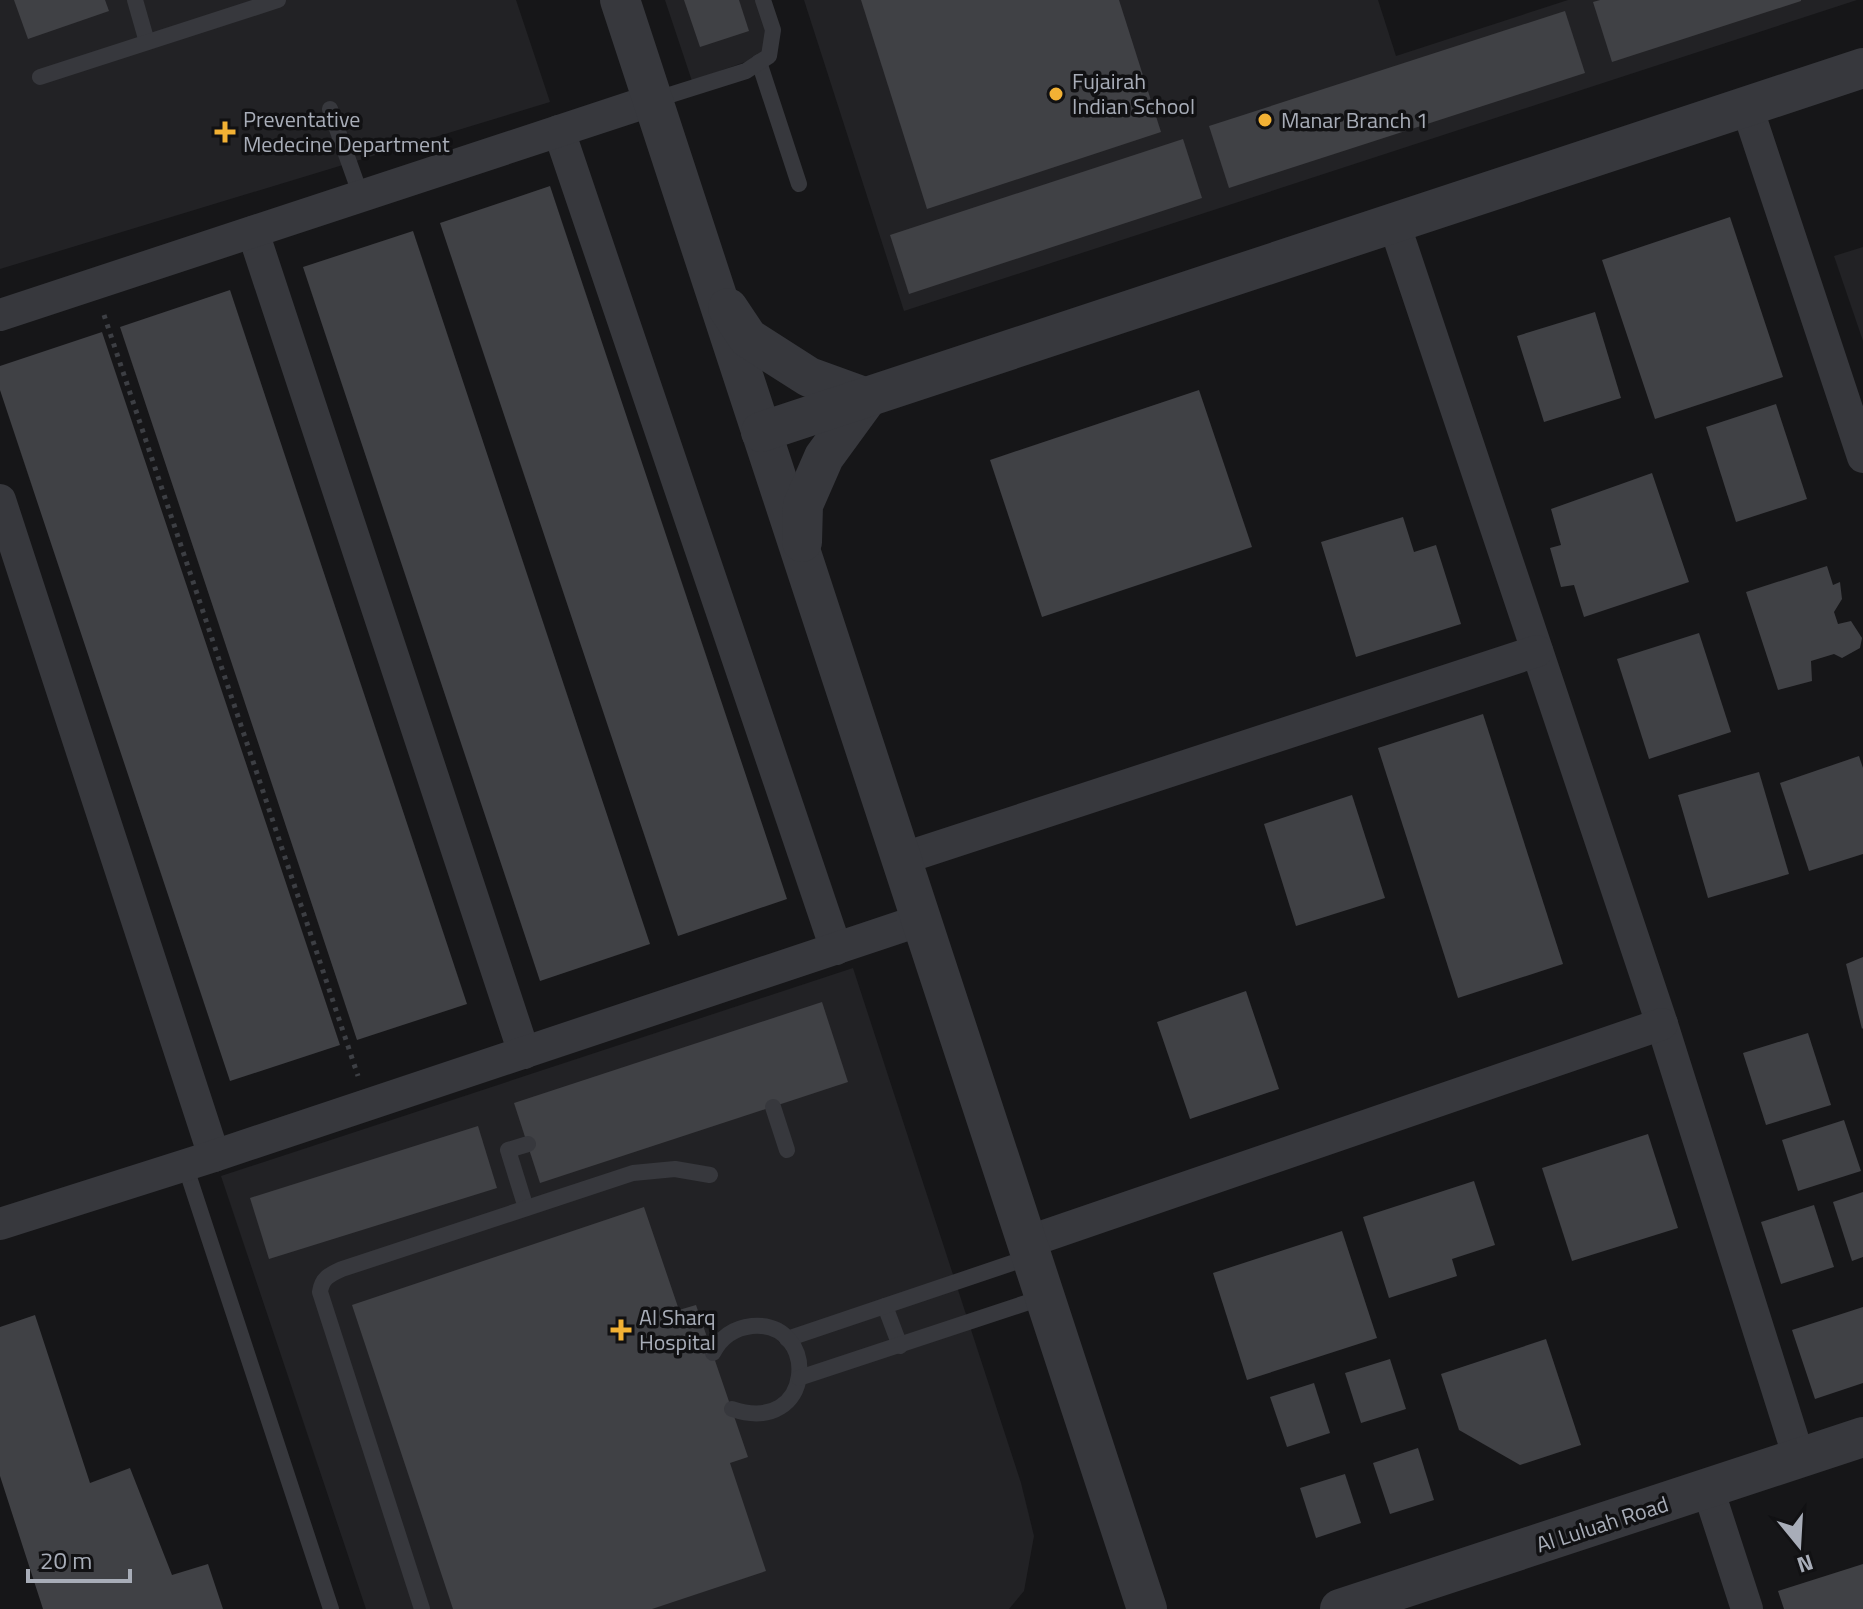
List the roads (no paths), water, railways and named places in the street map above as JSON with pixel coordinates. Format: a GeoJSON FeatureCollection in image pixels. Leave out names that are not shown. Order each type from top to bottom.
{"type":"FeatureCollection","features":[{"type":"Feature","properties":{"kind":"street"},"geometry":{"type":"LineString","coordinates":[[620,0],[1147,1609]]}},
{"type":"Feature","properties":{"kind":"street"},"geometry":{"type":"LineString","coordinates":[[761,432],[1863,68]]}},
{"type":"Feature","properties":{"kind":"street"},"geometry":{"type":"LineString","coordinates":[[0,315],[653,100]]}},
{"type":"Feature","properties":{"kind":"street"},"geometry":{"type":"LineString","coordinates":[[1747,107],[1863,457]]}},
{"type":"Feature","properties":{"kind":"street"},"geometry":{"type":"LineString","coordinates":[[559,131],[836,949]]}},
{"type":"Feature","properties":{"kind":"street"},"geometry":{"type":"LineString","coordinates":[[1394,223],[1662,1024],[1799,1458]]}},
{"type":"Feature","properties":{"kind":"street"},"geometry":{"type":"LineString","coordinates":[[253,232],[524,1053]]}},
{"type":"Feature","properties":{"kind":"street"},"geometry":{"type":"LineString","coordinates":[[713,285],[748,338],[809,377],[867,398]]}},
{"type":"Feature","properties":{"kind":"street"},"geometry":{"type":"LineString","coordinates":[[802,555],[803,505],[824,457],[867,398]]}},
{"type":"Feature","properties":{"kind":"street"},"geometry":{"type":"LineString","coordinates":[[0,500],[199,1160]]}},
{"type":"Feature","properties":{"kind":"street"},"geometry":{"type":"LineString","coordinates":[[901,859],[1537,651]]}},
{"type":"Feature","properties":{"kind":"street"},"geometry":{"type":"LineString","coordinates":[[0,1224],[921,920]]}},
{"type":"Feature","properties":{"kind":"street"},"geometry":{"type":"LineString","coordinates":[[1029,1249],[1662,1024]]}},
{"type":"Feature","properties":{"kind":"street","name":"Al Luluah Road"},"geometry":{"type":"LineString","coordinates":[[1340,1609],[1863,1437]]}},
{"type":"Feature","properties":{"kind":"street"},"geometry":{"type":"LineString","coordinates":[[1708,1489],[1747,1609]]}},
{"type":"Feature","properties":{"kind":"lane"},"geometry":{"type":"LineString","coordinates":[[135,0],[147,42]]}},
{"type":"Feature","properties":{"kind":"lane"},"geometry":{"type":"LineString","coordinates":[[40,77],[278,0]]}},
{"type":"Feature","properties":{"kind":"lane"},"geometry":{"type":"LineString","coordinates":[[653,100],[746,71],[769,56],[773,30],[763,0]]}},
{"type":"Feature","properties":{"kind":"lane"},"geometry":{"type":"LineString","coordinates":[[759,62],[799,184]]}},
{"type":"Feature","properties":{"kind":"lane"},"geometry":{"type":"LineString","coordinates":[[330,109],[361,196]]}},
{"type":"Feature","properties":{"kind":"lane"},"geometry":{"type":"LineString","coordinates":[[773,1107],[787,1150]]}},
{"type":"Feature","properties":{"kind":"lane"},"geometry":{"type":"LineString","coordinates":[[526,1208],[508,1150],[528,1144]]}},
{"type":"Feature","properties":{"kind":"lane"},"geometry":{"type":"LineString","coordinates":[[199,1160],[331,1609]]}},
{"type":"Feature","properties":{"kind":"lane"},"geometry":{"type":"LineString","coordinates":[[422,1609],[320,1292],[321,1283],[328,1275],[342,1269],[633,1173],[675,1169],[710,1175]]}},
{"type":"Feature","properties":{"kind":"lane"},"geometry":{"type":"LineString","coordinates":[[787,1339],[885,1306],[1029,1249]]}},
{"type":"Feature","properties":{"kind":"lane"},"geometry":{"type":"LineString","coordinates":[[799,1378],[1045,1297]]}},
{"type":"Feature","properties":{"kind":"lane"},"geometry":{"type":"LineString","coordinates":[[885,1306],[900,1346]]}},
{"type":"Feature","properties":{"kind":"lane"},"geometry":{"type":"LineString","coordinates":[[713,1353],[726,1335],[742,1327],[760,1326],[773,1329],[787,1339],[799,1360],[799,1378],[783,1406],[772,1412],[750,1415],[732,1409]]}},
{"type":"Feature","properties":{"kind":"place","name":"Fujairah Indian School"},"geometry":{"type":"Point","coordinates":[1056,94]}},
{"type":"Feature","properties":{"kind":"place","name":"Manar Branch 1"},"geometry":{"type":"Point","coordinates":[1265,120]}},
{"type":"Feature","properties":{"kind":"place","name":"Preventative Medecine Department"},"geometry":{"type":"Point","coordinates":[225,132]}},
{"type":"Feature","properties":{"kind":"place","name":"Al Sharq Hospital"},"geometry":{"type":"Point","coordinates":[621,1330]}}]}
